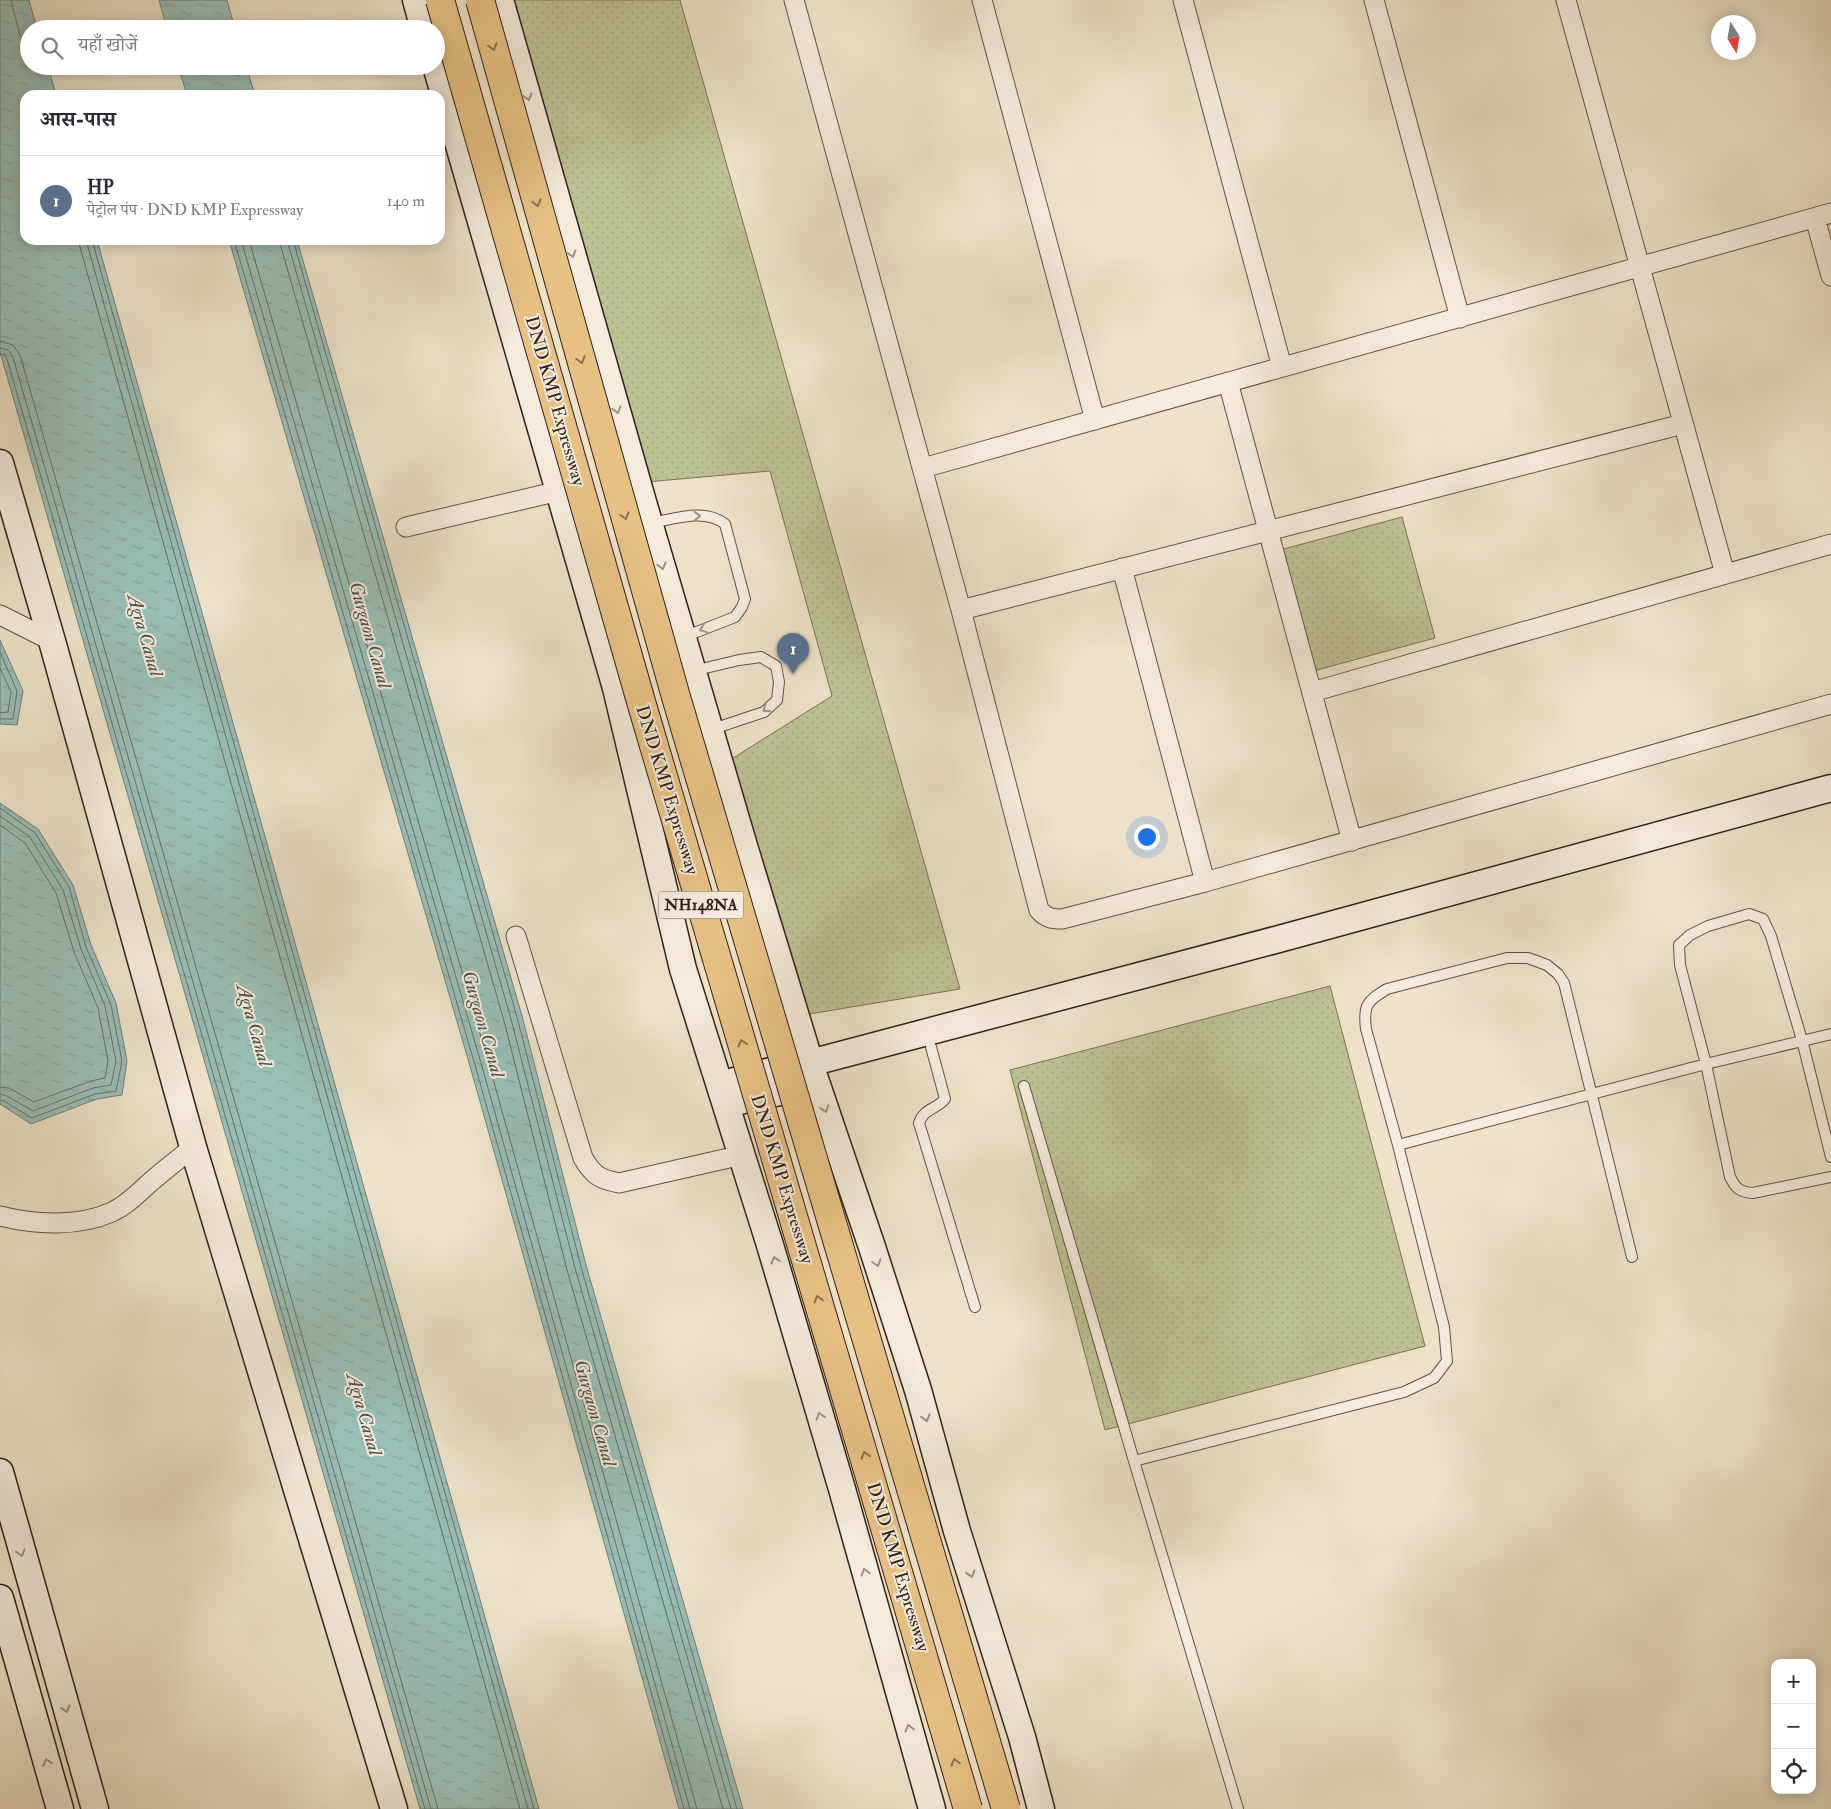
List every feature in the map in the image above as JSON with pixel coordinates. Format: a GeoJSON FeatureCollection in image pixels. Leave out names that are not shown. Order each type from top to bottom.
{"type":"FeatureCollection","features":[{"type":"Feature","properties":{"kind":"highway","name":"DND KMP Expressway"},"geometry":{"type":"LineString","coordinates":[[440,0],[642,705],[968,1809]]}},
{"type":"Feature","properties":{"kind":"highway","name":"DND KMP Expressway"},"geometry":{"type":"LineString","coordinates":[[480,0],[676,697],[1006,1809]]}},
{"type":"Feature","properties":{"kind":"street"},"geometry":{"type":"LineString","coordinates":[[416,0],[422,20]]}},
{"type":"Feature","properties":{"kind":"street"},"geometry":{"type":"LineString","coordinates":[[500,0],[692,671],[813,1071],[918,1390],[958,1531],[1022,1737],[1041,1809]]}},
{"type":"Feature","properties":{"kind":"street"},"geometry":{"type":"LineString","coordinates":[[794,0],[923,468],[1039,910],[1045,916],[1053,919],[1062,918],[1205,882],[1831,704]]}},
{"type":"Feature","properties":{"kind":"street"},"geometry":{"type":"LineString","coordinates":[[982,0],[1096,420]]}},
{"type":"Feature","properties":{"kind":"street"},"geometry":{"type":"LineString","coordinates":[[1182,0],[1282,367]]}},
{"type":"Feature","properties":{"kind":"street"},"geometry":{"type":"LineString","coordinates":[[1374,0],[1460,318]]}},
{"type":"Feature","properties":{"kind":"street"},"geometry":{"type":"LineString","coordinates":[[1566,0],[1725,574]]}},
{"type":"Feature","properties":{"kind":"street"},"geometry":{"type":"LineString","coordinates":[[439,75],[443,90]]}},
{"type":"Feature","properties":{"kind":"street"},"geometry":{"type":"LineString","coordinates":[[445,97],[616,688],[683,968],[770,1245],[842,1489],[932,1809]]}},
{"type":"Feature","properties":{"kind":"street"},"geometry":{"type":"LineString","coordinates":[[923,468],[1823,216],[1831,276]]}},
{"type":"Feature","properties":{"kind":"street"},"geometry":{"type":"LineString","coordinates":[[1228,382],[1352,841]]}},
{"type":"Feature","properties":{"kind":"street"},"geometry":{"type":"LineString","coordinates":[[961,610],[1683,424]]}},
{"type":"Feature","properties":{"kind":"street"},"geometry":{"type":"LineString","coordinates":[[0,463],[52,641],[193,1147],[394,1809]]}},
{"type":"Feature","properties":{"kind":"street"},"geometry":{"type":"LineString","coordinates":[[406,526],[559,491]]}},
{"type":"Feature","properties":{"kind":"street"},"geometry":{"type":"LineString","coordinates":[[1312,692],[1831,544]]}},
{"type":"Feature","properties":{"kind":"street"},"geometry":{"type":"LineString","coordinates":[[1122,568],[1205,882]]}},
{"type":"Feature","properties":{"kind":"street"},"geometry":{"type":"LineString","coordinates":[[0,615],[52,641]]}},
{"type":"Feature","properties":{"kind":"street"},"geometry":{"type":"LineString","coordinates":[[813,1071],[1279,939],[1831,788]]}},
{"type":"Feature","properties":{"kind":"street"},"geometry":{"type":"LineString","coordinates":[[722,1095],[796,1064],[813,1071],[931,1047],[1831,802]]}},
{"type":"Feature","properties":{"kind":"street"},"geometry":{"type":"LineString","coordinates":[[516,936],[582,1158],[591,1171],[604,1180],[619,1183],[742,1155]]}},
{"type":"Feature","properties":{"kind":"street"},"geometry":{"type":"LineString","coordinates":[[0,1216],[32,1222],[61,1223],[90,1220],[114,1211],[134,1198],[193,1147]]}},
{"type":"Feature","properties":{"kind":"street"},"geometry":{"type":"LineString","coordinates":[[0,1472],[95,1809]]}},
{"type":"Feature","properties":{"kind":"street"},"geometry":{"type":"LineString","coordinates":[[0,1598],[60,1809]]}},
{"type":"Feature","properties":{"kind":"lane"},"geometry":{"type":"LineString","coordinates":[[649,523],[699,514],[717,518],[725,524],[745,599],[735,617],[683,638]]}},
{"type":"Feature","properties":{"kind":"lane"},"geometry":{"type":"LineString","coordinates":[[692,671],[761,657],[776,666],[780,682],[777,700],[764,712],[710,730]]}},
{"type":"Feature","properties":{"kind":"lane"},"geometry":{"type":"LineString","coordinates":[[1831,1157],[1802,1040],[1771,936],[1763,919],[1749,914],[1708,926],[1690,935],[1679,945],[1680,965],[1706,1064],[1730,1177],[1735,1187],[1742,1192],[1753,1193],[1831,1177]]}},
{"type":"Feature","properties":{"kind":"lane"},"geometry":{"type":"LineString","coordinates":[[1134,1461],[1404,1392],[1434,1378],[1447,1361],[1444,1327],[1398,1145],[1366,1029],[1364,1013],[1372,998],[1387,989],[1507,958],[1528,958],[1547,965],[1558,974],[1564,983],[1632,1257]]}},
{"type":"Feature","properties":{"kind":"lane"},"geometry":{"type":"LineString","coordinates":[[1398,1145],[1591,1093],[1831,1034]]}},
{"type":"Feature","properties":{"kind":"lane"},"geometry":{"type":"LineString","coordinates":[[931,1047],[945,1099],[924,1114],[920,1123],[975,1306]]}},
{"type":"Feature","properties":{"kind":"lane"},"geometry":{"type":"LineString","coordinates":[[1024,1086],[1238,1809]]}},
{"type":"Feature","properties":{"kind":"green space"},"geometry":{"type":"Polygon","coordinates":[[[508,0],[680,0],[960,989],[791,1017],[722,765],[832,696],[770,471],[646,482],[508,0]]]}},
{"type":"Feature","properties":{"kind":"green space"},"geometry":{"type":"Polygon","coordinates":[[[1402,517],[1435,638],[1313,671],[1280,550],[1402,517]]]}},
{"type":"Feature","properties":{"kind":"green space"},"geometry":{"type":"Polygon","coordinates":[[[1330,986],[1425,1346],[1105,1430],[1010,1070],[1330,986]]]}},
{"type":"Feature","properties":{"kind":"water","name":"Agra Canal"},"geometry":{"type":"Polygon","coordinates":[[[0,0],[29,0],[35,20],[20,20],[20,75],[50,75],[55,90],[20,90],[20,245],[98,245],[539,1809],[420,1809],[0,352],[0,0]]]}},
{"type":"Feature","properties":{"kind":"water"},"geometry":{"type":"Polygon","coordinates":[[[159,0],[227,0],[233,20],[165,20],[159,0]]]}},
{"type":"Feature","properties":{"kind":"water"},"geometry":{"type":"Polygon","coordinates":[[[181,75],[249,75],[253,90],[185,90],[181,75]]]}},
{"type":"Feature","properties":{"kind":"water","name":"Gurgaon Canal"},"geometry":{"type":"Polygon","coordinates":[[[230,245],[298,245],[522,1016],[586,1265],[743,1809],[679,1809],[470,1066],[230,245]]]}},
{"type":"Feature","properties":{"kind":"water"},"geometry":{"type":"Polygon","coordinates":[[[0,640],[23,691],[17,725],[0,724],[0,640]]]}},
{"type":"Feature","properties":{"kind":"water"},"geometry":{"type":"Polygon","coordinates":[[[0,803],[38,829],[73,885],[91,945],[116,1003],[127,1061],[122,1095],[97,1099],[31,1124],[0,1104],[0,803]]]}},
{"type":"Feature","properties":{"kind":"place","name":"HP"},"geometry":{"type":"Point","coordinates":[793,674]}}]}
